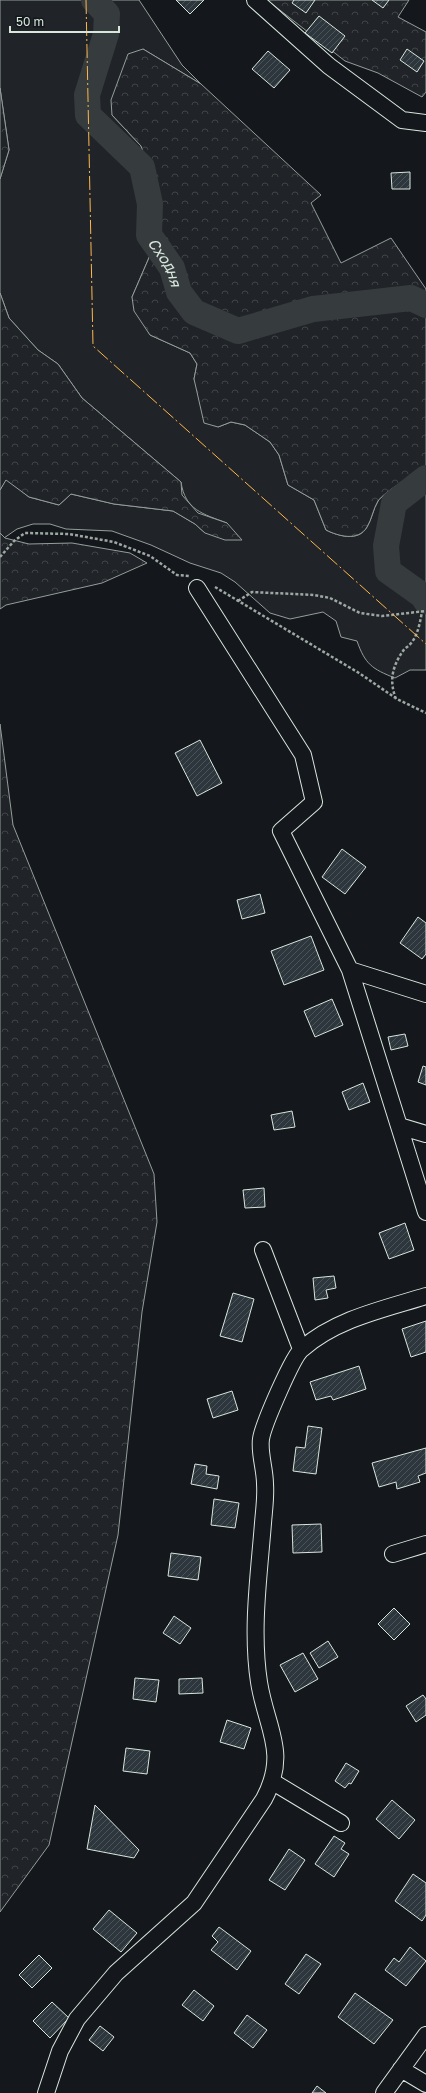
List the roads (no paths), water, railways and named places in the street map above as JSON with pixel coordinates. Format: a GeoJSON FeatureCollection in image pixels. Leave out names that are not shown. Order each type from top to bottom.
{"type":"FeatureCollection","features":[{"type":"Feature","properties":{"kind":"street"},"geometry":{"type":"LineString","coordinates":[[255,0],[329,66],[402,120],[426,123]]}},
{"type":"Feature","properties":{"kind":"street"},"geometry":{"type":"LineString","coordinates":[[200,583],[303,754],[314,802],[281,831],[350,970],[426,1212]]}},
{"type":"Feature","properties":{"kind":"street"},"geometry":{"type":"LineString","coordinates":[[350,970],[426,994]]}},
{"type":"Feature","properties":{"kind":"street"},"geometry":{"type":"LineString","coordinates":[[399,1126],[426,1134]]}},
{"type":"Feature","properties":{"kind":"street"},"geometry":{"type":"LineString","coordinates":[[263,1250],[301,1349]]}},
{"type":"Feature","properties":{"kind":"street"},"geometry":{"type":"LineString","coordinates":[[46,2093],[60,2051],[77,2019],[116,1973],[194,1903],[264,1799],[273,1782],[276,1758],[271,1725],[259,1683],[256,1624],[265,1484],[261,1439],[288,1370],[301,1349],[332,1329],[365,1314],[426,1296]]}},
{"type":"Feature","properties":{"kind":"street"},"geometry":{"type":"LineString","coordinates":[[393,1554],[426,1544]]}},
{"type":"Feature","properties":{"kind":"street"},"geometry":{"type":"LineString","coordinates":[[273,1782],[341,1824]]}},
{"type":"Feature","properties":{"kind":"street"},"geometry":{"type":"LineString","coordinates":[[384,2093],[426,2035]]}},
{"type":"Feature","properties":{"kind":"street"},"geometry":{"type":"LineString","coordinates":[[401,2069],[426,2084]]}},
{"type":"Feature","properties":{"kind":"waterway","name":"Сходня"},"geometry":{"type":"LineString","coordinates":[[94,0],[107,14],[106,34],[87,95],[88,115],[142,167],[150,204],[149,235],[172,268],[179,292],[194,312],[238,331],[313,309],[411,298],[426,305]]}},
{"type":"Feature","properties":{"kind":"waterway","name":"Сходня"},"geometry":{"type":"LineString","coordinates":[[426,478],[394,503],[386,546],[388,571],[423,596],[426,601]]}}]}
